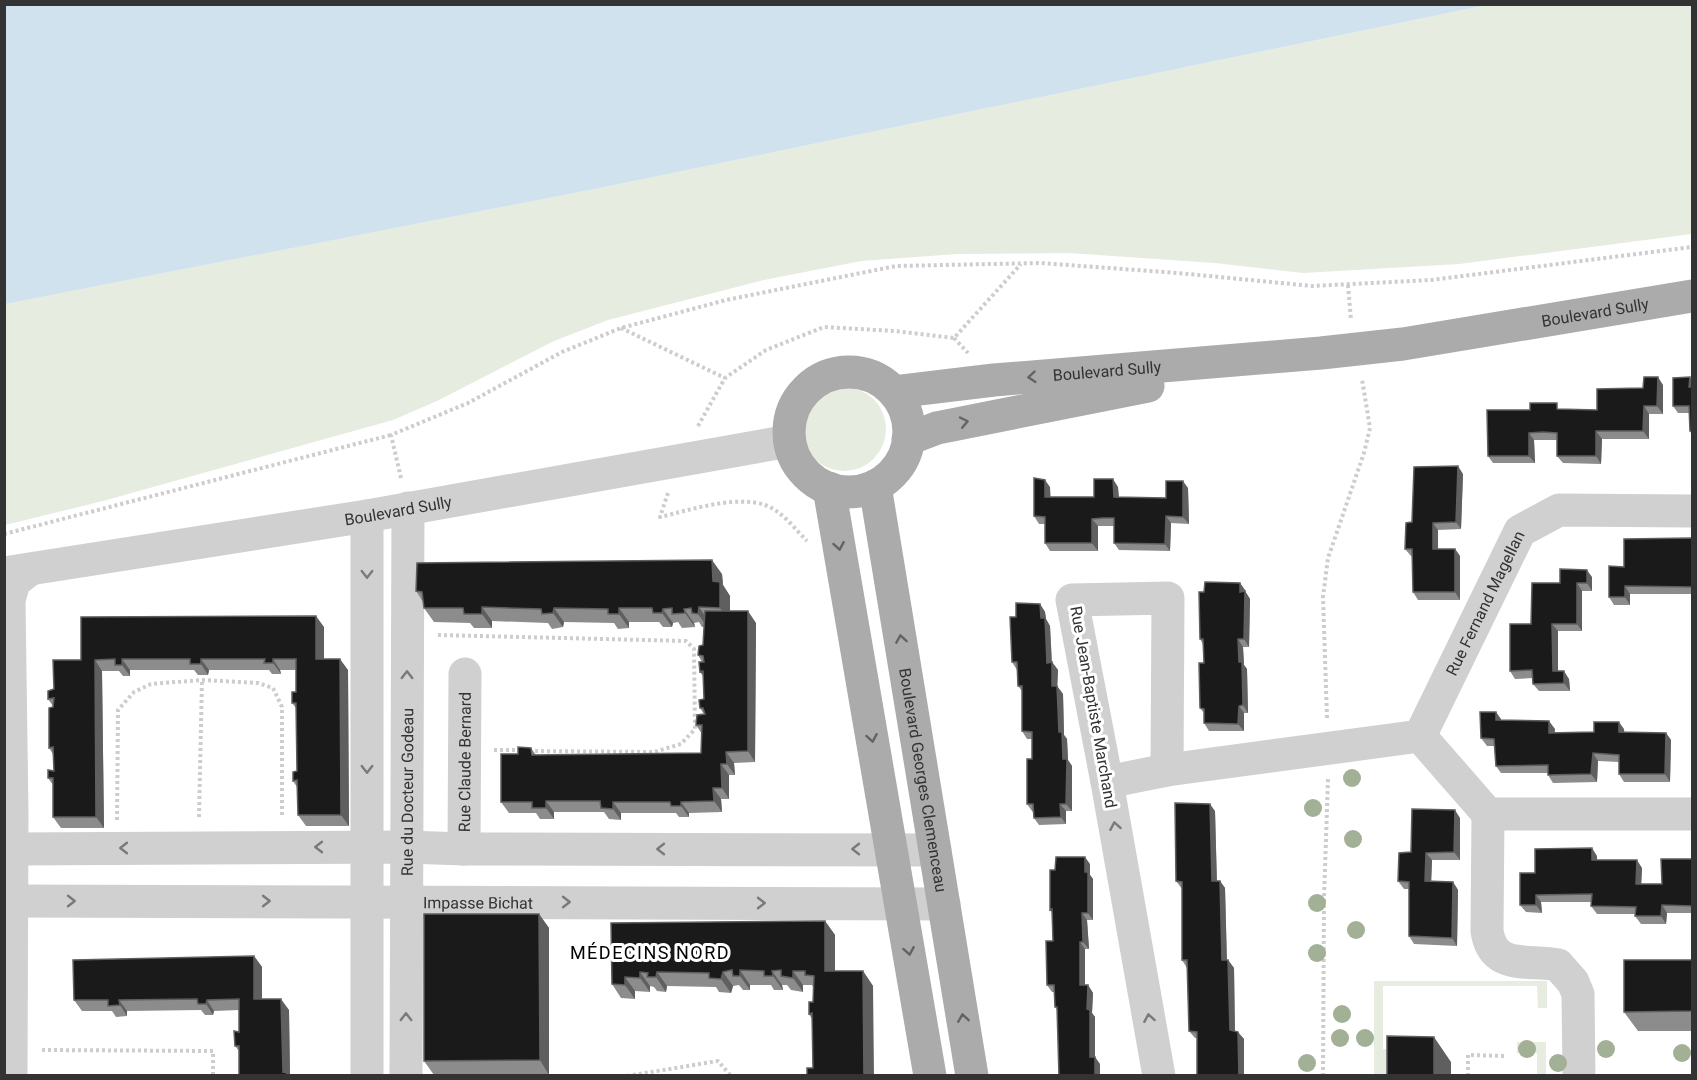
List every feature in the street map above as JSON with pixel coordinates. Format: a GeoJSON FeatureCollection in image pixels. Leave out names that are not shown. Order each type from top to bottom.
{"type":"FeatureCollection","features":[{"type":"Feature","properties":{"kind":"main road","name":"Boulevard Sully"},"geometry":{"type":"LineString","coordinates":[[894,392],[994,380],[1403,344],[1692,296]]}},
{"type":"Feature","properties":{"kind":"main road","name":"Boulevard Sully"},"geometry":{"type":"LineString","coordinates":[[908,439],[937,428],[1018,411],[1321,353]]}},
{"type":"Feature","properties":{"kind":"main road"},"geometry":{"type":"LineString","coordinates":[[842,373],[861,373],[878,380],[894,392],[904,408],[909,426],[908,439],[902,461],[890,476],[875,486],[858,491],[839,491],[821,485],[806,474],[795,458],[789,441],[789,422],[796,403],[807,388],[823,378],[842,373]]}},
{"type":"Feature","properties":{"kind":"main road","name":"Boulevard Georges Clemenceau"},"geometry":{"type":"LineString","coordinates":[[875,486],[972,1076]]}},
{"type":"Feature","properties":{"kind":"main road"},"geometry":{"type":"LineString","coordinates":[[829,488],[930,1076]]}},
{"type":"Feature","properties":{"kind":"street","name":"Boulevard Sully"},"geometry":{"type":"LineString","coordinates":[[17,572],[367,516],[789,441]]}},
{"type":"Feature","properties":{"kind":"street","name":"Rue du Docteur Godeau"},"geometry":{"type":"LineString","coordinates":[[406,1076],[408,508]]}},
{"type":"Feature","properties":{"kind":"street","name":"Rue Fernand Magellan"},"geometry":{"type":"LineString","coordinates":[[1420,736],[1520,531],[1559,510],[1692,511]]}},
{"type":"Feature","properties":{"kind":"street"},"geometry":{"type":"LineString","coordinates":[[367,516],[367,1076]]}},
{"type":"Feature","properties":{"kind":"street"},"geometry":{"type":"LineString","coordinates":[[9,1059],[12,849],[9,600],[17,572]]}},
{"type":"Feature","properties":{"kind":"street","name":"Rue Jean-Baptiste Marchand"},"geometry":{"type":"LineString","coordinates":[[1159,1076],[1072,600],[1168,598],[1167,770]]}},
{"type":"Feature","properties":{"kind":"street","name":"Rue Claude Bernard"},"geometry":{"type":"LineString","coordinates":[[464,849],[465,674]]}},
{"type":"Feature","properties":{"kind":"street"},"geometry":{"type":"LineString","coordinates":[[1107,782],[1167,770],[1420,736],[1488,814],[1487,931],[1489,944],[1494,952],[1512,961],[1558,965],[1573,982],[1579,1006],[1579,1076]]}},
{"type":"Feature","properties":{"kind":"street"},"geometry":{"type":"LineString","coordinates":[[1488,814],[1692,814]]}},
{"type":"Feature","properties":{"kind":"street"},"geometry":{"type":"LineString","coordinates":[[12,849],[406,847],[935,850]]}},
{"type":"Feature","properties":{"kind":"street","name":"Impasse Bichat"},"geometry":{"type":"LineString","coordinates":[[12,901],[944,904]]}},
{"type":"Feature","properties":{"kind":"path"},"geometry":{"type":"LineString","coordinates":[[4,534],[391,435],[468,403],[562,352],[621,328],[726,300],[896,266],[1040,263],[1312,286],[1431,280],[1692,247]]}},
{"type":"Feature","properties":{"kind":"path"},"geometry":{"type":"LineString","coordinates":[[816,540],[806,541],[784,518],[767,506],[753,503],[711,505],[660,517],[679,461],[725,378],[766,350],[824,327],[895,331],[954,338],[1021,264]]}},
{"type":"Feature","properties":{"kind":"path"},"geometry":{"type":"LineString","coordinates":[[1348,285],[1352,329]]}},
{"type":"Feature","properties":{"kind":"path"},"geometry":{"type":"LineString","coordinates":[[621,328],[725,378]]}},
{"type":"Feature","properties":{"kind":"path"},"geometry":{"type":"LineString","coordinates":[[1328,728],[1323,597],[1328,558],[1364,453],[1370,428],[1363,380],[1356,370]]}},
{"type":"Feature","properties":{"kind":"path"},"geometry":{"type":"LineString","coordinates":[[391,435],[408,508]]}},
{"type":"Feature","properties":{"kind":"path"},"geometry":{"type":"LineString","coordinates":[[407,634],[686,641],[694,649],[695,729],[681,744],[654,752],[466,750]]}},
{"type":"Feature","properties":{"kind":"path"},"geometry":{"type":"LineString","coordinates":[[117,848],[118,710],[134,692],[151,684],[202,680],[258,683],[273,688],[278,698],[282,707],[282,847]]}},
{"type":"Feature","properties":{"kind":"path"},"geometry":{"type":"LineString","coordinates":[[199,848],[202,680]]}},
{"type":"Feature","properties":{"kind":"path"},"geometry":{"type":"LineString","coordinates":[[1323,1076],[1324,898],[1328,776]]}},
{"type":"Feature","properties":{"kind":"path"},"geometry":{"type":"LineString","coordinates":[[9,1059],[213,1052],[213,1076]]}},
{"type":"Feature","properties":{"kind":"path"},"geometry":{"type":"LineString","coordinates":[[1468,1076],[1468,1055],[1504,1056]]}},
{"type":"Feature","properties":{"kind":"path"},"geometry":{"type":"LineString","coordinates":[[627,1076],[718,1061],[731,1076]]}},
{"type":"Feature","properties":{"kind":"shaded area"},"geometry":{"type":"Polygon","coordinates":[[[1487,5],[1692,5],[1692,234],[1459,264],[1303,273],[1215,263],[1069,253],[957,254],[861,261],[764,280],[608,320],[554,341],[437,401],[393,420],[103,501],[5,525],[4,304],[605,187],[1487,5]]]}},
{"type":"Feature","properties":{"kind":"shaded area"},"geometry":{"type":"Polygon","coordinates":[[[844,387],[860,390],[874,399],[883,413],[886,429],[883,445],[874,459],[860,468],[844,471],[828,468],[814,459],[805,445],[802,429],[805,413],[814,399],[828,390],[844,387]]]}},
{"type":"Feature","properties":{"kind":"shaded area"},"geometry":{"type":"Polygon","coordinates":[[[1374,981],[1547,981],[1547,1008],[1538,1008],[1537,986],[1383,986],[1383,1049],[1405,1049],[1405,1075],[1374,1075],[1374,981]]]}},
{"type":"Feature","properties":{"kind":"shaded area"},"geometry":{"type":"Polygon","coordinates":[[[1517,1042],[1546,1042],[1546,1075],[1537,1075],[1537,1053],[1517,1053],[1517,1042]]]}},
{"type":"Feature","properties":{"kind":"water"},"geometry":{"type":"Polygon","coordinates":[[[5,4],[1487,5],[605,187],[5,304],[5,4]]]}},
{"type":"Feature","properties":{"kind":"building"},"geometry":{"type":"Polygon","coordinates":[[[1644,377],[1658,377],[1657,406],[1644,406],[1643,431],[1596,431],[1596,456],[1557,456],[1557,433],[1543,432],[1529,433],[1529,456],[1488,456],[1487,410],[1530,410],[1530,403],[1557,403],[1557,409],[1597,410],[1597,389],[1643,388],[1644,377]]]}},
{"type":"Feature","properties":{"kind":"building"},"geometry":{"type":"Polygon","coordinates":[[[1690,377],[1692,431],[1690,431],[1689,406],[1673,406],[1673,378],[1690,377]]]}},
{"type":"Feature","properties":{"kind":"building"},"geometry":{"type":"Polygon","coordinates":[[[1458,466],[1456,522],[1433,523],[1433,549],[1455,549],[1455,592],[1413,592],[1412,549],[1405,549],[1406,523],[1412,522],[1414,467],[1458,466]]]}},
{"type":"Feature","properties":{"kind":"building"},"geometry":{"type":"Polygon","coordinates":[[[1034,478],[1045,480],[1045,497],[1094,497],[1094,479],[1113,479],[1114,497],[1166,498],[1166,481],[1183,481],[1183,517],[1166,516],[1165,544],[1114,543],[1114,518],[1092,519],[1092,543],[1045,543],[1045,517],[1034,516],[1034,478]]]}},
{"type":"Feature","properties":{"kind":"building"},"geometry":{"type":"Polygon","coordinates":[[[1692,538],[1692,587],[1625,586],[1625,597],[1609,597],[1609,566],[1624,567],[1624,539],[1692,538]]]}},
{"type":"Feature","properties":{"kind":"building"},"geometry":{"type":"Polygon","coordinates":[[[712,560],[713,581],[720,582],[720,608],[699,607],[698,614],[692,613],[691,608],[684,609],[685,613],[672,614],[672,608],[663,609],[662,613],[653,613],[652,608],[619,608],[619,614],[608,614],[608,609],[554,608],[553,613],[542,614],[541,609],[482,607],[482,614],[464,614],[463,608],[424,608],[422,592],[416,591],[417,563],[712,560]]]}},
{"type":"Feature","properties":{"kind":"building"},"geometry":{"type":"Polygon","coordinates":[[[1560,569],[1587,570],[1587,583],[1577,583],[1577,624],[1552,624],[1553,671],[1564,671],[1564,683],[1533,684],[1532,670],[1510,671],[1510,624],[1531,624],[1532,583],[1560,583],[1560,569]]]}},
{"type":"Feature","properties":{"kind":"building"},"geometry":{"type":"Polygon","coordinates":[[[1205,582],[1240,583],[1240,592],[1245,591],[1244,639],[1238,639],[1239,662],[1242,662],[1243,705],[1239,706],[1238,724],[1204,723],[1204,709],[1200,708],[1199,663],[1204,663],[1203,639],[1200,639],[1199,592],[1204,592],[1205,582]]]}},
{"type":"Feature","properties":{"kind":"building"},"geometry":{"type":"Polygon","coordinates":[[[1016,603],[1040,604],[1041,618],[1045,618],[1047,663],[1052,662],[1052,686],[1057,686],[1059,732],[1062,732],[1063,759],[1067,759],[1066,804],[1060,804],[1061,817],[1034,818],[1033,804],[1027,804],[1027,759],[1032,759],[1032,732],[1022,731],[1022,686],[1018,686],[1017,662],[1012,662],[1010,617],[1016,617],[1016,603]]]}},
{"type":"Feature","properties":{"kind":"building"},"geometry":{"type":"Polygon","coordinates":[[[705,611],[748,611],[748,751],[726,752],[727,764],[721,764],[722,788],[713,788],[714,801],[681,802],[681,806],[671,806],[670,802],[613,802],[613,809],[601,808],[600,801],[546,801],[546,808],[532,808],[532,802],[501,802],[501,754],[518,754],[518,747],[531,748],[532,755],[701,753],[702,725],[696,725],[697,715],[705,714],[703,708],[700,708],[699,700],[704,699],[703,671],[700,672],[699,662],[704,662],[703,656],[698,655],[699,646],[703,645],[705,611]]]}},
{"type":"Feature","properties":{"kind":"building"},"geometry":{"type":"Polygon","coordinates":[[[316,616],[316,659],[340,659],[341,815],[298,815],[297,780],[293,781],[293,772],[297,771],[296,703],[292,703],[292,692],[296,692],[296,659],[273,659],[273,663],[264,663],[265,659],[201,659],[201,664],[190,664],[190,659],[122,659],[122,665],[115,665],[115,659],[95,660],[96,817],[53,817],[53,778],[48,778],[48,770],[54,771],[53,747],[49,748],[49,708],[53,707],[54,698],[48,699],[48,691],[54,689],[53,660],[81,660],[81,617],[316,616]]]}},
{"type":"Feature","properties":{"kind":"building"},"geometry":{"type":"Polygon","coordinates":[[[1480,712],[1496,712],[1496,720],[1549,721],[1549,733],[1594,732],[1594,722],[1619,722],[1619,732],[1666,733],[1665,774],[1619,774],[1619,755],[1593,753],[1591,774],[1548,775],[1548,765],[1496,766],[1494,739],[1481,738],[1480,712]]]}},
{"type":"Feature","properties":{"kind":"building"},"geometry":{"type":"Polygon","coordinates":[[[1175,803],[1210,804],[1212,881],[1220,881],[1222,960],[1228,960],[1230,1030],[1238,1032],[1239,1076],[1197,1076],[1197,1032],[1189,1031],[1187,960],[1182,960],[1182,882],[1176,881],[1175,803]]]}},
{"type":"Feature","properties":{"kind":"building"},"geometry":{"type":"Polygon","coordinates":[[[1412,809],[1455,810],[1454,852],[1426,853],[1425,881],[1453,882],[1452,938],[1409,936],[1409,882],[1398,881],[1399,853],[1411,852],[1412,809]]]}},
{"type":"Feature","properties":{"kind":"building"},"geometry":{"type":"Polygon","coordinates":[[[1592,848],[1592,860],[1637,860],[1636,884],[1662,884],[1661,859],[1692,859],[1692,906],[1662,905],[1661,916],[1635,916],[1636,907],[1591,906],[1592,894],[1536,895],[1536,905],[1520,905],[1520,873],[1535,873],[1535,849],[1592,848]]]}},
{"type":"Feature","properties":{"kind":"building"},"geometry":{"type":"Polygon","coordinates":[[[1056,857],[1085,857],[1085,872],[1088,872],[1088,913],[1082,913],[1083,942],[1080,942],[1080,985],[1088,985],[1090,1057],[1095,1057],[1095,1076],[1059,1076],[1057,1007],[1055,1007],[1054,985],[1047,985],[1046,941],[1053,941],[1050,870],[1055,870],[1056,857]]]}},
{"type":"Feature","properties":{"kind":"building"},"geometry":{"type":"Polygon","coordinates":[[[424,914],[539,914],[540,1060],[424,1061],[424,914]]]}},
{"type":"Feature","properties":{"kind":"building"},"geometry":{"type":"Polygon","coordinates":[[[825,921],[825,971],[863,971],[864,1076],[807,1076],[807,1068],[813,1068],[812,1013],[809,1014],[809,1002],[813,1002],[814,976],[805,975],[805,971],[793,971],[793,978],[781,976],[781,970],[772,971],[773,976],[764,976],[764,971],[740,970],[740,976],[733,976],[732,970],[723,972],[721,979],[709,978],[709,973],[657,972],[656,977],[647,977],[648,973],[640,972],[640,978],[625,977],[625,985],[612,984],[611,923],[825,921]]]}},
{"type":"Feature","properties":{"kind":"building"},"geometry":{"type":"Polygon","coordinates":[[[254,956],[254,999],[281,999],[283,1072],[286,1071],[287,1076],[239,1076],[239,1046],[235,1046],[234,1031],[239,1032],[239,999],[207,1000],[206,1004],[198,1004],[197,999],[119,1000],[120,1005],[108,1006],[108,1000],[74,1000],[73,960],[254,956]]]}},
{"type":"Feature","properties":{"kind":"building"},"geometry":{"type":"Polygon","coordinates":[[[1624,960],[1692,960],[1692,1011],[1624,1012],[1624,960]]]}},
{"type":"Feature","properties":{"kind":"building"},"geometry":{"type":"Polygon","coordinates":[[[1387,1036],[1434,1037],[1434,1076],[1387,1076],[1387,1036]]]}},
{"type":"Feature","properties":{"kind":"district","name":"MÉDECINS NORD"},"geometry":{"type":"Point","coordinates":[650,953]}}]}
